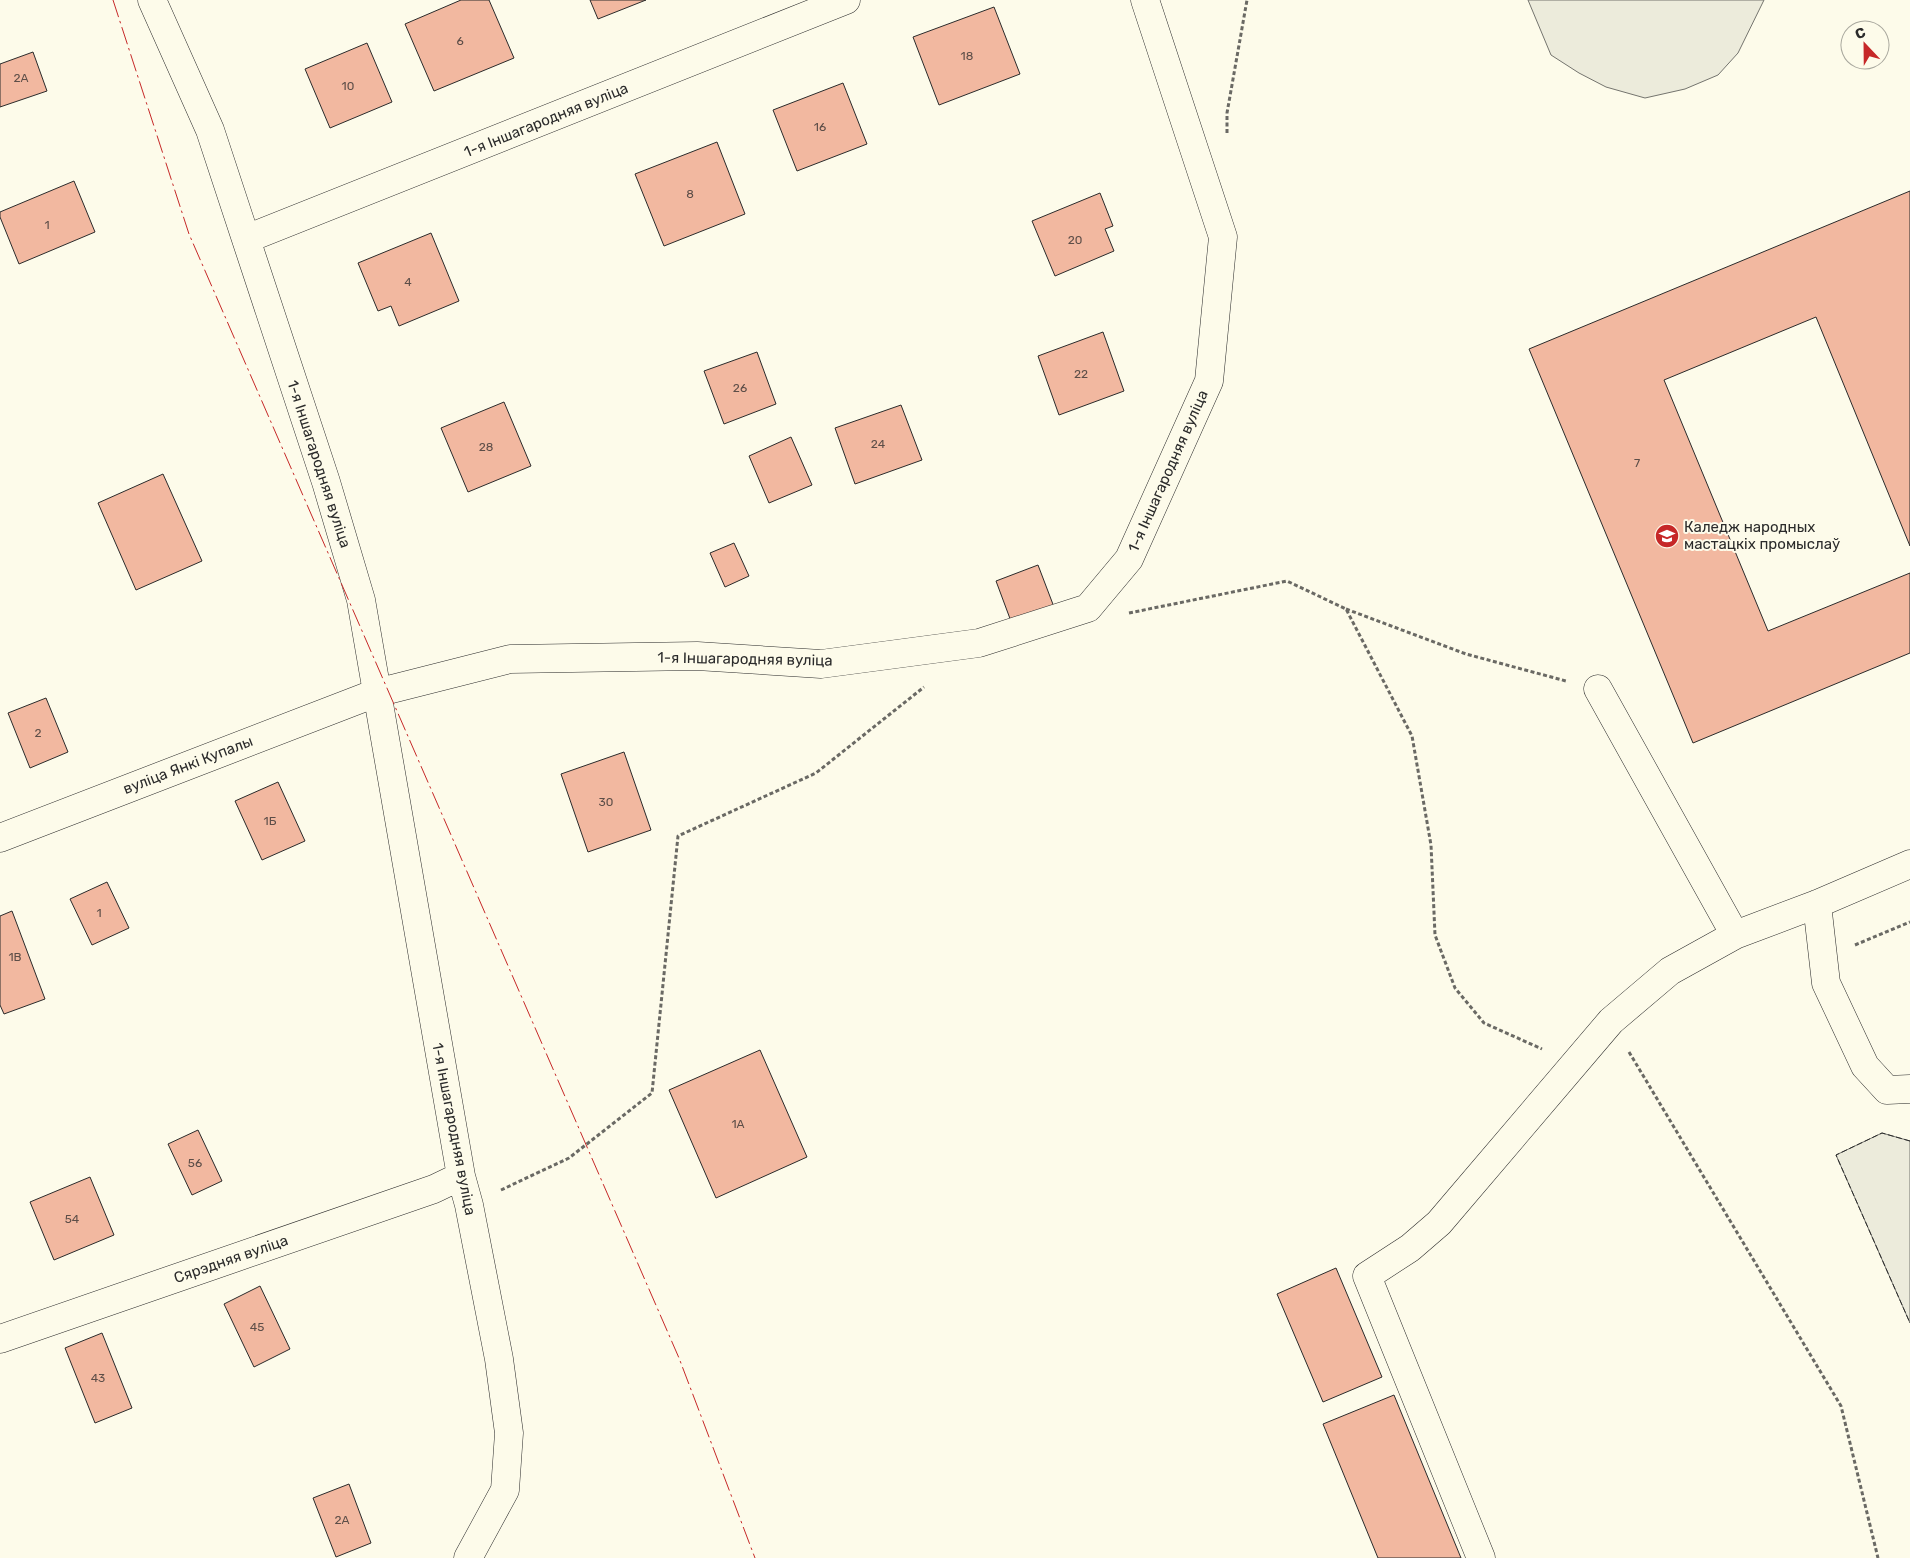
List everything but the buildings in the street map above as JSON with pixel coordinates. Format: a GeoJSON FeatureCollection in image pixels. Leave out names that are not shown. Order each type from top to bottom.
{"type":"FeatureCollection","features":[{"type":"Feature","properties":{"kind":"street","name":"1-я Іншагародняя вуліца"},"geometry":{"type":"LineString","coordinates":[[152,0],[210,130],[326,482],[361,600],[461,1176],[469,1205],[499,1360],[509,1433],[505,1490],[468,1558]]}},
{"type":"Feature","properties":{"kind":"street","name":"1-я Іншагародняя вуліца"},"geometry":{"type":"LineString","coordinates":[[246,239],[846,0]]}},
{"type":"Feature","properties":{"kind":"street","name":"1-я Іншагародняя вуліца"},"geometry":{"type":"LineString","coordinates":[[376,692],[510,659],[697,656],[821,664],[978,643],[1088,608],[1129,559],[1209,381],[1223,237],[1145,0]]}},
{"type":"Feature","properties":{"kind":"street"},"geometry":{"type":"LineString","coordinates":[[1598,689],[1735,935]]}},
{"type":"Feature","properties":{"kind":"street","name":"вуліца Янкі Купалы"},"geometry":{"type":"LineString","coordinates":[[0,838],[376,692]]}},
{"type":"Feature","properties":{"kind":"street"},"geometry":{"type":"LineString","coordinates":[[1481,1558],[1367,1276],[1410,1248],[1439,1223],[1611,1021],[1670,971],[1735,935],[1817,904],[1910,864]]}},
{"type":"Feature","properties":{"kind":"street"},"geometry":{"type":"LineString","coordinates":[[1817,904],[1826,983],[1865,1066],[1887,1090],[1910,1089]]}},
{"type":"Feature","properties":{"kind":"street","name":"Сярэдняя вуліца"},"geometry":{"type":"LineString","coordinates":[[0,1339],[434,1189],[461,1176]]}},
{"type":"Feature","properties":{"kind":"path"},"geometry":{"type":"LineString","coordinates":[[1226,142],[1227,113],[1247,0]]}},
{"type":"Feature","properties":{"kind":"path"},"geometry":{"type":"LineString","coordinates":[[1123,614],[1287,581],[1346,609],[1466,654],[1598,689]]}},
{"type":"Feature","properties":{"kind":"path"},"geometry":{"type":"LineString","coordinates":[[1346,609],[1412,736],[1431,846],[1434,935],[1455,988],[1484,1023],[1537,1048],[1579,1059]]}},
{"type":"Feature","properties":{"kind":"path"},"geometry":{"type":"LineString","coordinates":[[469,1205],[569,1158],[652,1093],[678,836],[816,773],[924,686]]}},
{"type":"Feature","properties":{"kind":"path"},"geometry":{"type":"LineString","coordinates":[[1855,945],[1910,922]]}},
{"type":"Feature","properties":{"kind":"path"},"geometry":{"type":"LineString","coordinates":[[1611,1021],[1841,1406],[1878,1558]]}},
{"type":"Feature","properties":{"kind":"shaded area"},"geometry":{"type":"Polygon","coordinates":[[[1528,0],[1764,0],[1738,53],[1718,75],[1685,89],[1645,98],[1606,87],[1551,55],[1528,0]]]}},
{"type":"Feature","properties":{"kind":"shaded area"},"geometry":{"type":"Polygon","coordinates":[[[1882,1133],[1910,1141],[1910,1323],[1836,1155],[1882,1133]]]}},
{"type":"Feature","properties":{"kind":"fence"},"geometry":{"type":"LineString","coordinates":[[1910,1141],[1882,1133],[1836,1155],[1910,1323]]}},
{"type":"Feature","properties":{"kind":"power"},"geometry":{"type":"LineString","coordinates":[[113,0],[189,234],[679,1358],[755,1558]]}},
{"type":"Feature","properties":{"kind":"place","name":"Каледж народных мастацкіх промыслаў"},"geometry":{"type":"Point","coordinates":[1667,536]}}]}
